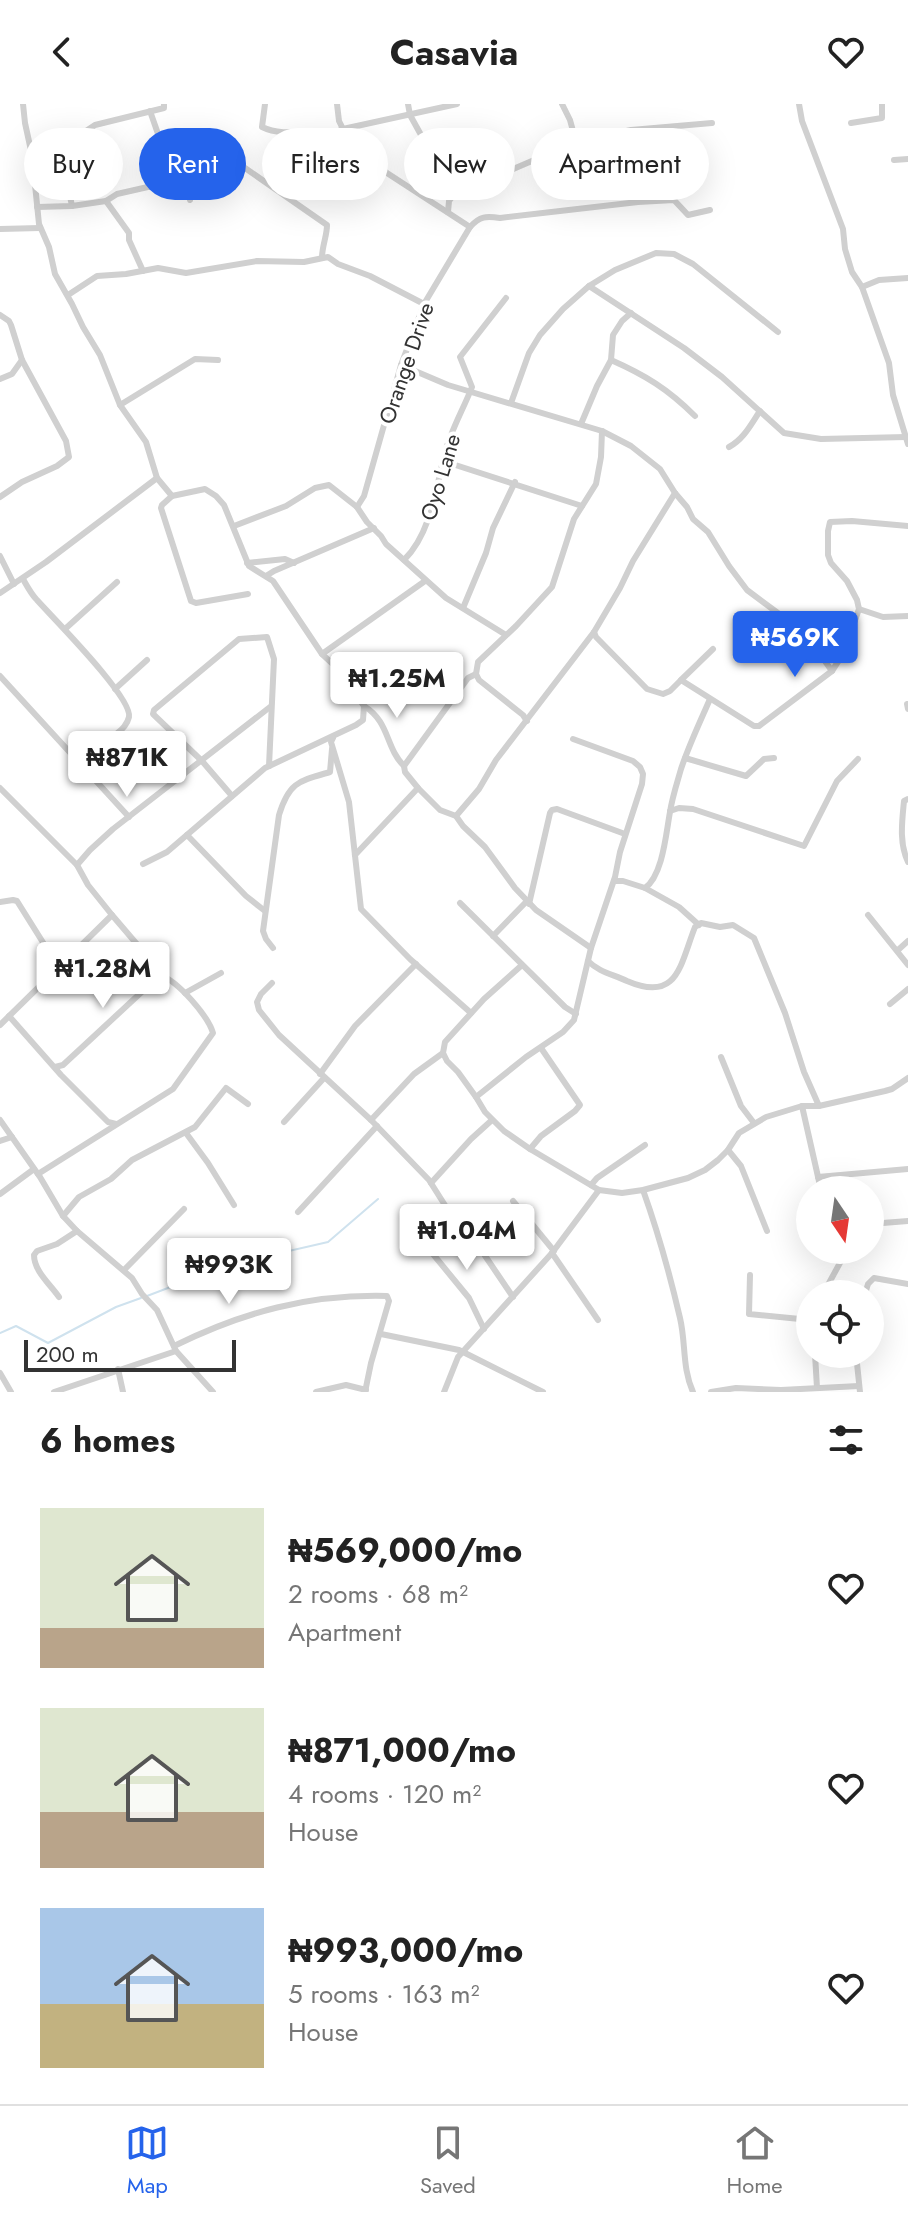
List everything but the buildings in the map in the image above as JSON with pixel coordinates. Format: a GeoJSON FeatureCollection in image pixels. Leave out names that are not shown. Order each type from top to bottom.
{"type":"FeatureCollection","features":[{"type":"Feature","properties":{"kind":"street"},"geometry":{"type":"LineString","coordinates":[[23,104],[40,228],[49,247],[55,274],[100,355],[120,405],[146,442],[157,478],[172,496]]}},
{"type":"Feature","properties":{"kind":"street"},"geometry":{"type":"LineString","coordinates":[[72,206],[62,157],[65,145],[95,125],[164,108],[164,104]]}},
{"type":"Feature","properties":{"kind":"street"},"geometry":{"type":"LineString","coordinates":[[264,128],[265,104]]}},
{"type":"Feature","properties":{"kind":"street"},"geometry":{"type":"LineString","coordinates":[[337,104],[339,128]]}},
{"type":"Feature","properties":{"kind":"street"},"geometry":{"type":"LineString","coordinates":[[408,104],[417,128]]}},
{"type":"Feature","properties":{"kind":"street"},"geometry":{"type":"LineString","coordinates":[[347,128],[457,104]]}},
{"type":"Feature","properties":{"kind":"street"},"geometry":{"type":"LineString","coordinates":[[562,104],[572,128]]}},
{"type":"Feature","properties":{"kind":"street"},"geometry":{"type":"LineString","coordinates":[[589,286],[684,348],[722,377],[784,433],[821,439],[907,440],[893,395],[889,363],[862,287],[852,272],[843,229],[806,134],[799,104]]}},
{"type":"Feature","properties":{"kind":"street"},"geometry":{"type":"LineString","coordinates":[[851,123],[882,118],[882,104]]}},
{"type":"Feature","properties":{"kind":"street"},"geometry":{"type":"LineString","coordinates":[[150,111],[156,128]]}},
{"type":"Feature","properties":{"kind":"street"},"geometry":{"type":"LineString","coordinates":[[654,128],[712,123]]}},
{"type":"Feature","properties":{"kind":"street"},"geometry":{"type":"LineString","coordinates":[[894,160],[908,159]]}},
{"type":"Feature","properties":{"kind":"street"},"geometry":{"type":"LineString","coordinates":[[246,169],[327,225],[322,258]]}},
{"type":"Feature","properties":{"kind":"street"},"geometry":{"type":"LineString","coordinates":[[388,174],[470,227],[483,217],[522,216],[638,202],[674,200],[688,215],[710,210]]}},
{"type":"Feature","properties":{"kind":"street"},"geometry":{"type":"LineString","coordinates":[[37,207],[106,201],[117,194],[139,189]]}},
{"type":"Feature","properties":{"kind":"street"},"geometry":{"type":"LineString","coordinates":[[448,212],[450,200]]}},
{"type":"Feature","properties":{"kind":"street"},"geometry":{"type":"LineString","coordinates":[[106,201],[129,233],[129,240],[143,271]]}},
{"type":"Feature","properties":{"kind":"street","name":"Orange Drive"},"geometry":{"type":"LineString","coordinates":[[357,507],[364,496],[401,365],[424,304],[470,227]]}},
{"type":"Feature","properties":{"kind":"street"},"geometry":{"type":"LineString","coordinates":[[0,229],[40,228]]}},
{"type":"Feature","properties":{"kind":"street"},"geometry":{"type":"LineString","coordinates":[[511,403],[529,353],[563,309],[589,286],[615,270],[656,253],[674,254],[693,264],[778,332]]}},
{"type":"Feature","properties":{"kind":"street"},"geometry":{"type":"LineString","coordinates":[[68,295],[97,276],[166,268],[186,273],[257,261],[304,262],[328,257],[424,304]]}},
{"type":"Feature","properties":{"kind":"street"},"geometry":{"type":"LineString","coordinates":[[862,287],[879,280],[908,278]]}},
{"type":"Feature","properties":{"kind":"street"},"geometry":{"type":"LineString","coordinates":[[470,392],[472,384],[460,357],[506,298]]}},
{"type":"Feature","properties":{"kind":"street"},"geometry":{"type":"LineString","coordinates":[[581,424],[611,360],[613,335],[631,313]]}},
{"type":"Feature","properties":{"kind":"street"},"geometry":{"type":"LineString","coordinates":[[0,315],[11,325],[22,360],[66,441],[69,457],[0,497]]}},
{"type":"Feature","properties":{"kind":"street"},"geometry":{"type":"LineString","coordinates":[[120,405],[195,359],[218,360]]}},
{"type":"Feature","properties":{"kind":"street"},"geometry":{"type":"LineString","coordinates":[[0,379],[12,374],[22,360]]}},
{"type":"Feature","properties":{"kind":"street"},"geometry":{"type":"LineString","coordinates":[[611,360],[649,378],[674,395],[695,416]]}},
{"type":"Feature","properties":{"kind":"street"},"geometry":{"type":"LineString","coordinates":[[401,365],[448,385],[602,431],[651,461],[660,469],[693,519],[708,532],[747,590],[790,622],[812,643],[832,671]]}},
{"type":"Feature","properties":{"kind":"street","name":"Oyo Lane"},"geometry":{"type":"LineString","coordinates":[[404,560],[411,554],[423,532],[455,425],[470,392]]}},
{"type":"Feature","properties":{"kind":"street"},"geometry":{"type":"LineString","coordinates":[[729,447],[738,441],[760,411]]}},
{"type":"Feature","properties":{"kind":"street"},"geometry":{"type":"LineString","coordinates":[[527,721],[483,684],[476,674],[478,662],[552,587],[574,519],[596,484],[602,431]]}},
{"type":"Feature","properties":{"kind":"street"},"geometry":{"type":"LineString","coordinates":[[443,461],[582,506]]}},
{"type":"Feature","properties":{"kind":"street"},"geometry":{"type":"LineString","coordinates":[[0,593],[157,478]]}},
{"type":"Feature","properties":{"kind":"street"},"geometry":{"type":"LineString","coordinates":[[463,608],[493,528],[515,482]]}},
{"type":"Feature","properties":{"kind":"street"},"geometry":{"type":"LineString","coordinates":[[234,526],[286,506],[321,486],[334,487],[357,507],[386,544],[425,581],[446,598],[506,635]]}},
{"type":"Feature","properties":{"kind":"street"},"geometry":{"type":"LineString","coordinates":[[248,594],[196,603],[189,599],[161,508],[172,496],[205,489],[224,505],[247,563],[273,581],[322,654],[336,667],[364,706],[376,714],[397,758],[418,788],[440,810],[456,816],[528,902],[591,948]]}},
{"type":"Feature","properties":{"kind":"street"},"geometry":{"type":"LineString","coordinates":[[456,816],[594,632],[675,493]]}},
{"type":"Feature","properties":{"kind":"street"},"geometry":{"type":"LineString","coordinates":[[681,680],[754,726],[759,726],[832,671],[843,654],[859,609],[847,581],[828,555],[829,525],[835,521],[908,526]]}},
{"type":"Feature","properties":{"kind":"street"},"geometry":{"type":"LineString","coordinates":[[266,576],[374,528]]}},
{"type":"Feature","properties":{"kind":"street"},"geometry":{"type":"LineString","coordinates":[[0,556],[14,584]]}},
{"type":"Feature","properties":{"kind":"street"},"geometry":{"type":"LineString","coordinates":[[247,563],[285,559],[294,563]]}},
{"type":"Feature","properties":{"kind":"street"},"geometry":{"type":"LineString","coordinates":[[23,579],[34,597],[115,689],[129,711],[124,727],[97,747],[75,757]]}},
{"type":"Feature","properties":{"kind":"street"},"geometry":{"type":"LineString","coordinates":[[322,654],[425,581]]}},
{"type":"Feature","properties":{"kind":"street"},"geometry":{"type":"LineString","coordinates":[[65,629],[117,582]]}},
{"type":"Feature","properties":{"kind":"street"},"geometry":{"type":"LineString","coordinates":[[859,609],[883,617],[908,616]]}},
{"type":"Feature","properties":{"kind":"street"},"geometry":{"type":"LineString","coordinates":[[594,632],[647,689],[663,694],[670,691],[713,649]]}},
{"type":"Feature","properties":{"kind":"street"},"geometry":{"type":"LineString","coordinates":[[232,796],[202,761],[153,714],[239,639],[267,637],[274,659],[269,766]]}},
{"type":"Feature","properties":{"kind":"street"},"geometry":{"type":"LineString","coordinates":[[115,689],[147,660]]}},
{"type":"Feature","properties":{"kind":"street"},"geometry":{"type":"LineString","coordinates":[[404,766],[468,678],[476,674]]}},
{"type":"Feature","properties":{"kind":"street"},"geometry":{"type":"LineString","coordinates":[[0,676],[129,817]]}},
{"type":"Feature","properties":{"kind":"street"},"geometry":{"type":"LineString","coordinates":[[645,888],[656,875],[685,758],[710,699]]}},
{"type":"Feature","properties":{"kind":"street"},"geometry":{"type":"LineString","coordinates":[[143,864],[167,852],[269,766],[333,738],[363,720],[364,706]]}},
{"type":"Feature","properties":{"kind":"street"},"geometry":{"type":"LineString","coordinates":[[77,865],[129,817],[270,707]]}},
{"type":"Feature","properties":{"kind":"street"},"geometry":{"type":"LineString","coordinates":[[273,948],[263,931],[279,815],[284,800],[297,782],[330,772],[333,738]]}},
{"type":"Feature","properties":{"kind":"street"},"geometry":{"type":"LineString","coordinates":[[476,1097],[570,1026],[643,779],[640,767],[633,761],[573,739]]}},
{"type":"Feature","properties":{"kind":"street"},"geometry":{"type":"LineString","coordinates":[[333,747],[349,802],[361,909],[471,1013]]}},
{"type":"Feature","properties":{"kind":"street"},"geometry":{"type":"LineString","coordinates":[[685,758],[746,776],[764,759],[774,758]]}},
{"type":"Feature","properties":{"kind":"street"},"geometry":{"type":"LineString","coordinates":[[670,811],[693,809],[804,846],[837,781],[858,759]]}},
{"type":"Feature","properties":{"kind":"street"},"geometry":{"type":"LineString","coordinates":[[0,788],[77,865],[88,885],[160,975],[167,977],[185,993],[213,1030],[211,1038],[173,1089],[116,1124],[108,1125],[0,1194]]}},
{"type":"Feature","properties":{"kind":"street"},"geometry":{"type":"LineString","coordinates":[[355,855],[418,788]]}},
{"type":"Feature","properties":{"kind":"street"},"geometry":{"type":"LineString","coordinates":[[908,799],[904,801],[902,823],[902,850],[908,862]]}},
{"type":"Feature","properties":{"kind":"street"},"geometry":{"type":"LineString","coordinates":[[493,936],[528,902],[552,810],[557,809],[625,834]]}},
{"type":"Feature","properties":{"kind":"street"},"geometry":{"type":"LineString","coordinates":[[187,835],[246,896],[265,911]]}},
{"type":"Feature","properties":{"kind":"street"},"geometry":{"type":"LineString","coordinates":[[614,881],[645,888],[679,907],[699,925]]}},
{"type":"Feature","properties":{"kind":"street"},"geometry":{"type":"LineString","coordinates":[[0,902],[17,901],[59,968]]}},
{"type":"Feature","properties":{"kind":"street"},"geometry":{"type":"LineString","coordinates":[[460,903],[565,1007],[576,1014]]}},
{"type":"Feature","properties":{"kind":"street"},"geometry":{"type":"LineString","coordinates":[[0,1025],[112,915]]}},
{"type":"Feature","properties":{"kind":"street"},"geometry":{"type":"LineString","coordinates":[[868,915],[908,965]]}},
{"type":"Feature","properties":{"kind":"street"},"geometry":{"type":"LineString","coordinates":[[588,961],[596,969],[637,986],[651,988],[664,986],[677,974],[695,927],[699,925],[733,925],[754,938],[819,1106]]}},
{"type":"Feature","properties":{"kind":"street"},"geometry":{"type":"LineString","coordinates":[[898,950],[908,941]]}},
{"type":"Feature","properties":{"kind":"street"},"geometry":{"type":"LineString","coordinates":[[284,1122],[322,1076],[355,1026],[416,964]]}},
{"type":"Feature","properties":{"kind":"street"},"geometry":{"type":"LineString","coordinates":[[522,965],[471,1013],[445,1042],[443,1053],[485,1112],[504,1131],[599,1190],[622,1193],[688,1178],[705,1170],[728,1150],[739,1133],[766,1117],[802,1106],[819,1106],[892,1089],[908,1078]]}},
{"type":"Feature","properties":{"kind":"street"},"geometry":{"type":"LineString","coordinates":[[586,970],[596,969]]}},
{"type":"Feature","properties":{"kind":"street"},"geometry":{"type":"LineString","coordinates":[[185,993],[221,973]]}},
{"type":"Feature","properties":{"kind":"street"},"geometry":{"type":"LineString","coordinates":[[59,1066],[160,975]]}},
{"type":"Feature","properties":{"kind":"street"},"geometry":{"type":"LineString","coordinates":[[272,983],[258,999],[259,1010],[279,1035],[374,1123],[431,1183],[513,1297]]}},
{"type":"Feature","properties":{"kind":"street"},"geometry":{"type":"LineString","coordinates":[[890,1004],[908,989]]}},
{"type":"Feature","properties":{"kind":"street"},"geometry":{"type":"LineString","coordinates":[[9,1016],[59,1066],[61,1075],[108,1125]]}},
{"type":"Feature","properties":{"kind":"street"},"geometry":{"type":"LineString","coordinates":[[530,1149],[541,1136],[580,1105],[541,1048]]}},
{"type":"Feature","properties":{"kind":"street"},"geometry":{"type":"LineString","coordinates":[[298,1212],[414,1074],[443,1053]]}},
{"type":"Feature","properties":{"kind":"street"},"geometry":{"type":"LineString","coordinates":[[721,1057],[741,1106],[754,1123]]}},
{"type":"Feature","properties":{"kind":"street"},"geometry":{"type":"LineString","coordinates":[[63,1216],[79,1197],[111,1179],[132,1160],[186,1133],[202,1119],[226,1088],[248,1104]]}},
{"type":"Feature","properties":{"kind":"street"},"geometry":{"type":"LineString","coordinates":[[802,1106],[818,1176]]}},
{"type":"Feature","properties":{"kind":"street"},"geometry":{"type":"LineString","coordinates":[[0,1120],[63,1216],[124,1270],[157,1310],[175,1348],[213,1392]]}},
{"type":"Feature","properties":{"kind":"street"},"geometry":{"type":"LineString","coordinates":[[431,1183],[492,1120]]}},
{"type":"Feature","properties":{"kind":"street"},"geometry":{"type":"LineString","coordinates":[[2,1139],[7,1130]]}},
{"type":"Feature","properties":{"kind":"street"},"geometry":{"type":"LineString","coordinates":[[186,1133],[234,1205]]}},
{"type":"Feature","properties":{"kind":"street"},"geometry":{"type":"LineString","coordinates":[[2,1139],[12,1137]]}},
{"type":"Feature","properties":{"kind":"street"},"geometry":{"type":"LineString","coordinates":[[591,1185],[645,1145]]}},
{"type":"Feature","properties":{"kind":"street"},"geometry":{"type":"LineString","coordinates":[[728,1150],[741,1166],[767,1231]]}},
{"type":"Feature","properties":{"kind":"street"},"geometry":{"type":"LineString","coordinates":[[829,1176],[908,1169]]}},
{"type":"Feature","properties":{"kind":"street"},"geometry":{"type":"LineString","coordinates":[[444,1392],[463,1351],[553,1252],[599,1190]]}},
{"type":"Feature","properties":{"kind":"street"},"geometry":{"type":"LineString","coordinates":[[643,1190],[657,1230],[680,1320],[687,1380],[693,1392]]}},
{"type":"Feature","properties":{"kind":"street"},"geometry":{"type":"LineString","coordinates":[[513,1201],[553,1252],[598,1320]]}},
{"type":"Feature","properties":{"kind":"street"},"geometry":{"type":"LineString","coordinates":[[124,1270],[184,1209]]}},
{"type":"Feature","properties":{"kind":"street"},"geometry":{"type":"LineString","coordinates":[[884,1223],[908,1221]]}},
{"type":"Feature","properties":{"kind":"street"},"geometry":{"type":"LineString","coordinates":[[59,1297],[33,1258],[37,1251],[57,1244],[77,1231]]}},
{"type":"Feature","properties":{"kind":"street"},"geometry":{"type":"LineString","coordinates":[[419,1237],[469,1298],[484,1329]]}},
{"type":"Feature","properties":{"kind":"street"},"geometry":{"type":"LineString","coordinates":[[750,1275],[749,1314],[796,1319]]}},
{"type":"Feature","properties":{"kind":"street"},"geometry":{"type":"LineString","coordinates":[[872,1280],[908,1284]]}},
{"type":"Feature","properties":{"kind":"street"},"geometry":{"type":"LineString","coordinates":[[54,1392],[175,1348],[246,1315],[350,1295],[387,1296],[390,1299],[366,1391],[346,1385],[316,1392]]}},
{"type":"Feature","properties":{"kind":"street"},"geometry":{"type":"LineString","coordinates":[[381,1334],[463,1351],[543,1392]]}},
{"type":"Feature","properties":{"kind":"street"},"geometry":{"type":"LineString","coordinates":[[816,1368],[817,1388]]}},
{"type":"Feature","properties":{"kind":"street"},"geometry":{"type":"LineString","coordinates":[[711,1392],[736,1388],[789,1391],[859,1389],[857,1368]]}},
{"type":"Feature","properties":{"kind":"street"},"geometry":{"type":"LineString","coordinates":[[118,1369],[123,1392]]}},
{"type":"Feature","properties":{"kind":"street"},"geometry":{"type":"LineString","coordinates":[[0,1373],[11,1392]]}},
{"type":"Feature","properties":{"kind":"waterway"},"geometry":{"type":"LineString","coordinates":[[147,1296],[228,1265],[328,1242],[378,1199]]}},
{"type":"Feature","properties":{"kind":"waterway"},"geometry":{"type":"LineString","coordinates":[[0,1333],[16,1326],[48,1343],[116,1307],[141,1298]]}}]}
